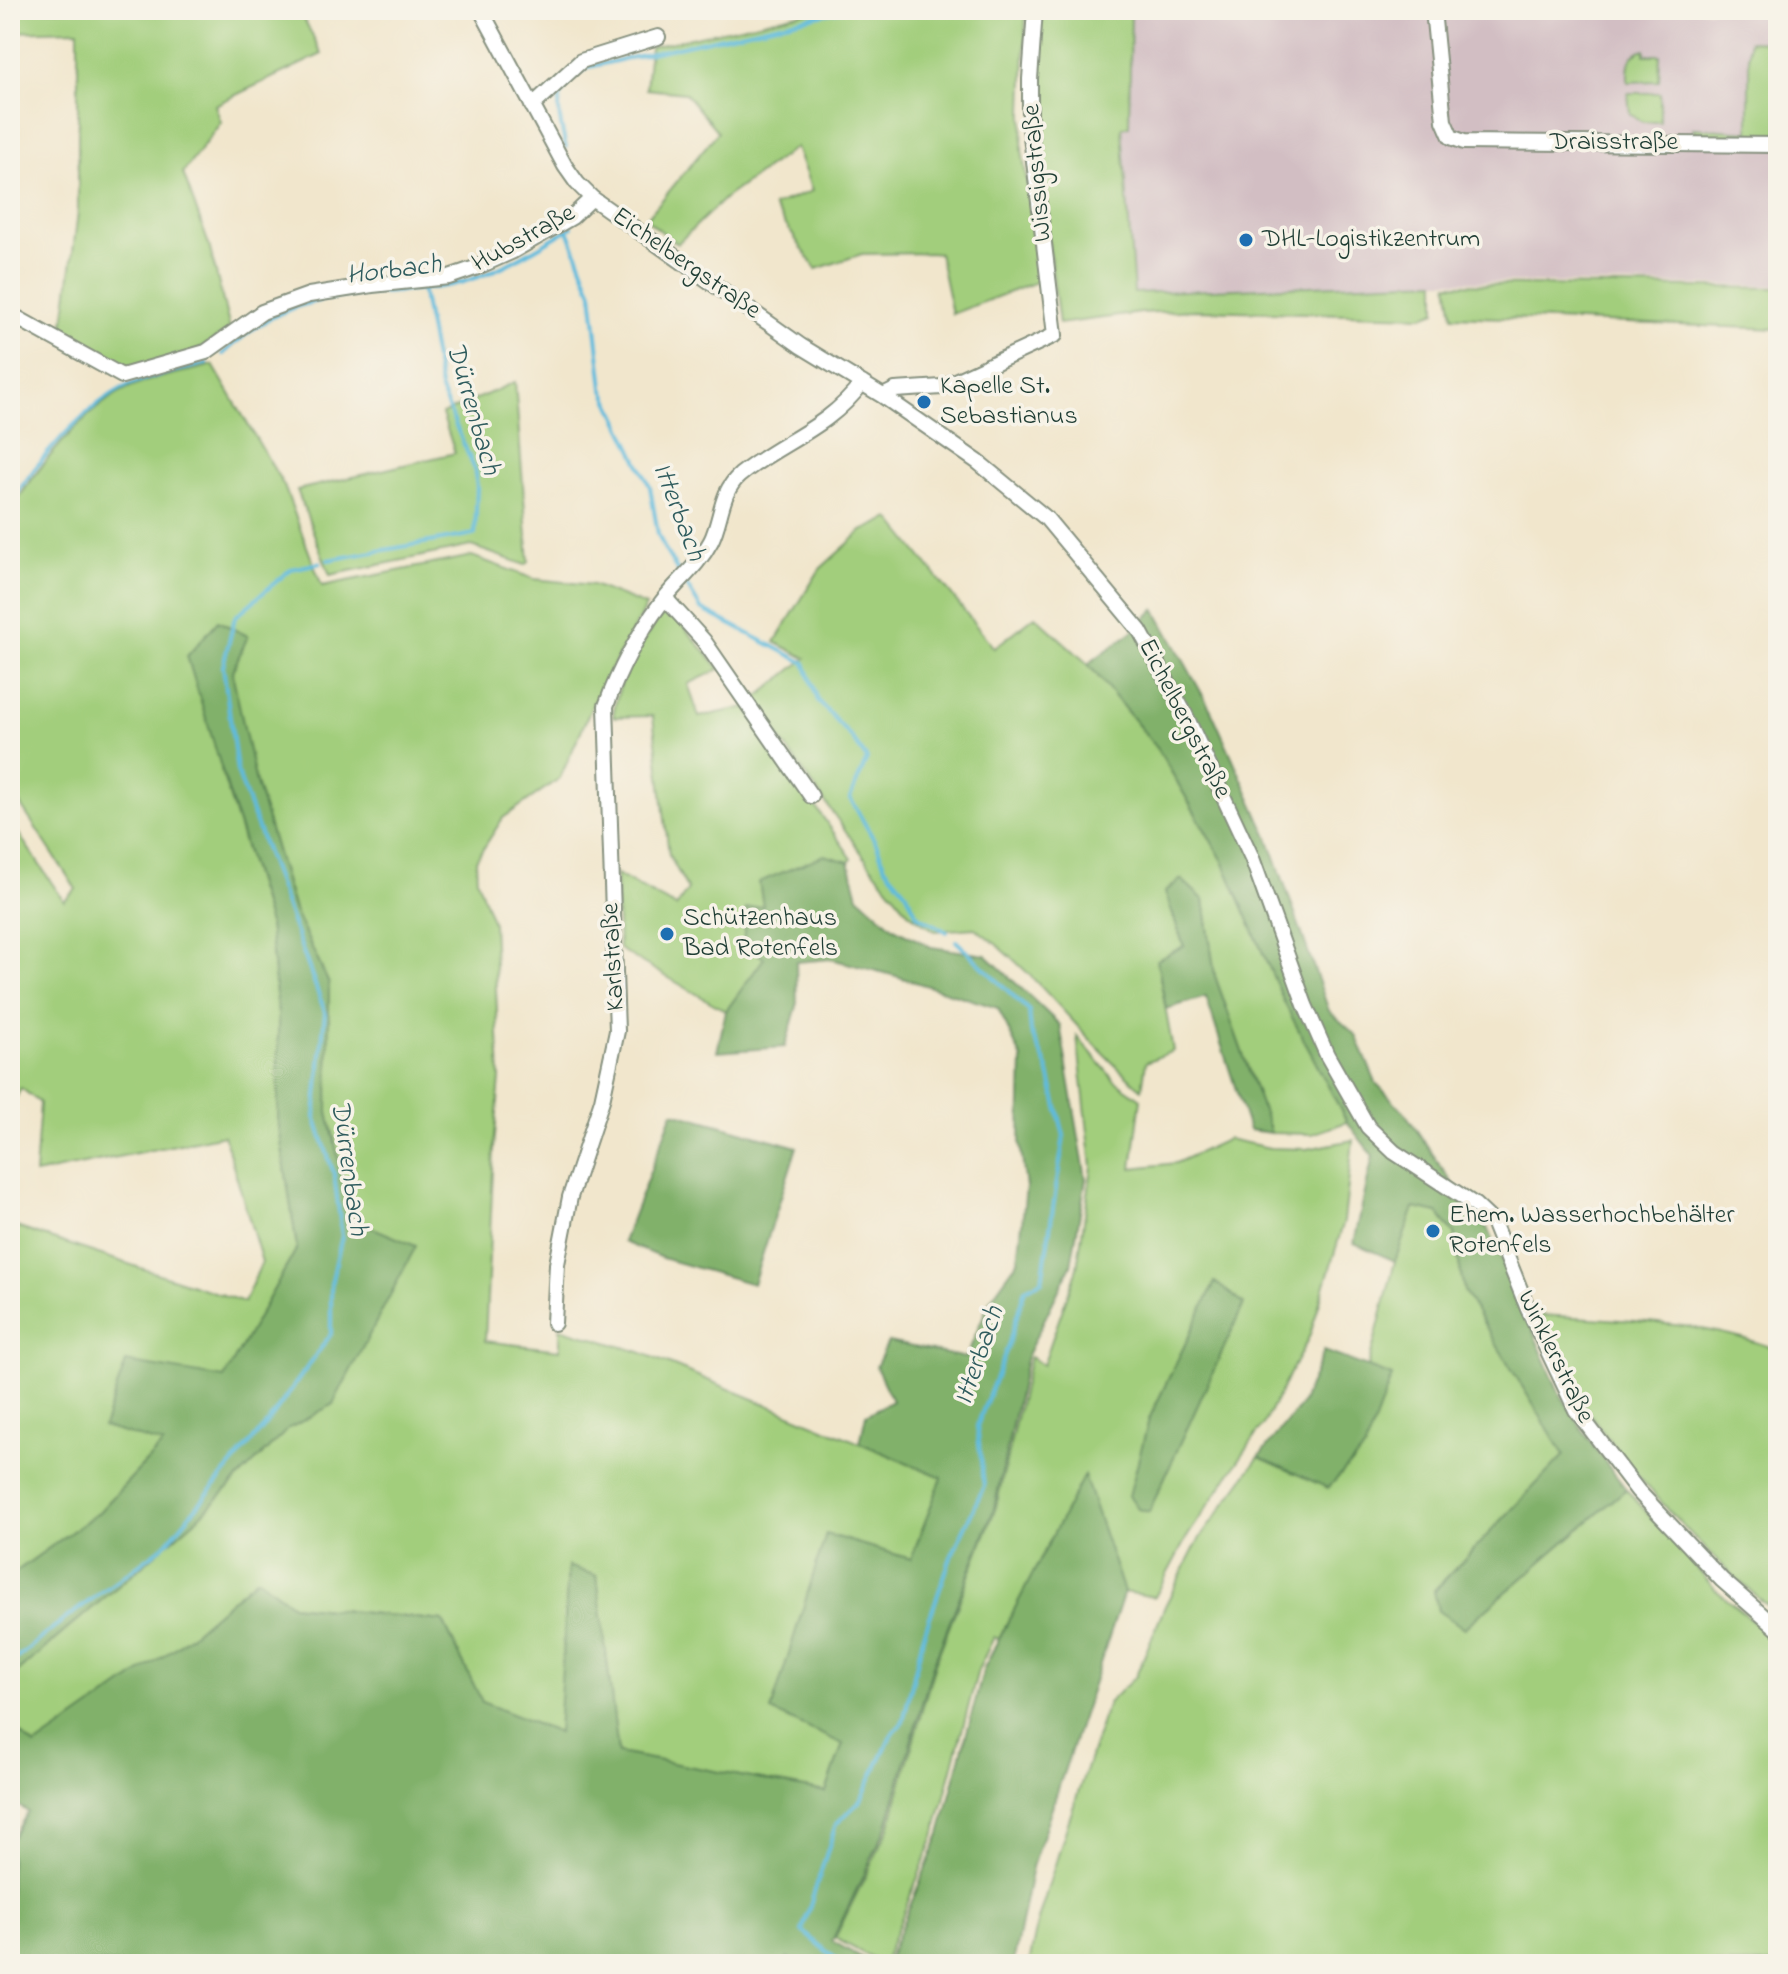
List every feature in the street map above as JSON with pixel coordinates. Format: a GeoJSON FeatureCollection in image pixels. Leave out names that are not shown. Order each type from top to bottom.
{"type":"FeatureCollection","features":[{"type":"Feature","properties":{"kind":"street","name":"Eichelbergstraße"},"geometry":{"type":"LineString","coordinates":[[481,10],[565,166],[592,198],[801,346],[883,396],[978,462],[1046,518],[1140,631],[1185,714],[1245,844],[1327,1055],[1368,1127]]}},
{"type":"Feature","properties":{"kind":"street","name":"Wissigstraße"},"geometry":{"type":"LineString","coordinates":[[883,396],[895,390],[942,387],[1055,335],[1030,128],[1035,10]]}},
{"type":"Feature","properties":{"kind":"street","name":"Draisstraße"},"geometry":{"type":"LineString","coordinates":[[1433,10],[1444,121],[1451,137],[1464,142],[1778,145]]}},
{"type":"Feature","properties":{"kind":"street"},"geometry":{"type":"LineString","coordinates":[[532,106],[581,61],[658,37]]}},
{"type":"Feature","properties":{"kind":"street","name":"Hubstraße"},"geometry":{"type":"LineString","coordinates":[[10,314],[122,376],[206,352],[262,312],[309,295],[449,277],[475,268],[513,251],[572,217],[592,198]]}},
{"type":"Feature","properties":{"kind":"street","name":"Karlstraße"},"geometry":{"type":"LineString","coordinates":[[554,1323],[557,1264],[570,1197],[602,1100],[617,1031],[606,706],[615,679],[670,593],[688,576],[711,541],[726,491],[739,477],[847,404],[862,383]]}},
{"type":"Feature","properties":{"kind":"street"},"geometry":{"type":"LineString","coordinates":[[670,593],[811,796]]}},
{"type":"Feature","properties":{"kind":"street","name":"Winklerstraße"},"geometry":{"type":"LineString","coordinates":[[1368,1127],[1394,1152],[1475,1205],[1493,1222],[1528,1309],[1576,1410],[1638,1491],[1722,1580],[1778,1629]]}},
{"type":"Feature","properties":{"kind":"shaded area"},"geometry":{"type":"Polygon","coordinates":[[[1131,10],[1778,10],[1778,286],[1436,281],[1134,293],[1122,128],[1129,126],[1131,10]]]}},
{"type":"Feature","properties":{"kind":"green space"},"geometry":{"type":"Polygon","coordinates":[[[10,10],[299,10],[322,54],[215,105],[221,122],[183,173],[209,245],[230,329],[175,361],[150,367],[128,367],[89,353],[62,338],[78,212],[78,30],[10,32],[10,10]]]}},
{"type":"Feature","properties":{"kind":"green space"},"geometry":{"type":"Polygon","coordinates":[[[816,10],[1026,10],[1022,150],[1039,281],[952,314],[939,253],[862,254],[816,269],[773,206],[812,191],[796,147],[725,198],[677,244],[646,219],[718,132],[685,93],[646,89],[650,47],[816,10]]]}},
{"type":"Feature","properties":{"kind":"green space"},"geometry":{"type":"Polygon","coordinates":[[[1040,10],[1131,10],[1129,126],[1122,128],[1134,293],[1436,281],[1436,311],[1423,316],[1195,310],[1141,313],[1059,324],[1034,132],[1040,10]]]}},
{"type":"Feature","properties":{"kind":"green space"},"geometry":{"type":"Polygon","coordinates":[[[1749,41],[1778,42],[1778,141],[1695,137],[1693,128],[1749,132],[1749,41]]]}},
{"type":"Feature","properties":{"kind":"green space"},"geometry":{"type":"Polygon","coordinates":[[[1645,50],[1645,55],[1660,55],[1659,81],[1628,82],[1631,60],[1645,50]]]}},
{"type":"Feature","properties":{"kind":"green space"},"geometry":{"type":"Polygon","coordinates":[[[1628,93],[1660,93],[1660,122],[1643,122],[1630,114],[1628,93]]]}},
{"type":"Feature","properties":{"kind":"green space"},"geometry":{"type":"Polygon","coordinates":[[[1448,284],[1778,288],[1778,329],[1453,316],[1448,284]]]}},
{"type":"Feature","properties":{"kind":"green space"},"geometry":{"type":"Polygon","coordinates":[[[213,365],[284,486],[322,586],[472,556],[534,579],[593,585],[646,606],[598,693],[560,778],[503,818],[476,860],[477,880],[493,923],[500,1078],[485,1341],[560,1350],[560,1328],[640,1352],[942,1477],[911,1559],[827,1535],[843,1744],[826,1792],[618,1753],[597,1576],[568,1567],[559,1734],[482,1702],[443,1621],[292,1605],[257,1578],[178,1646],[35,1747],[10,1725],[10,1678],[199,1517],[288,1429],[333,1404],[352,1219],[328,1112],[329,984],[294,910],[256,783],[218,621],[221,770],[269,924],[278,1014],[278,1120],[297,1248],[224,1379],[99,1512],[10,1576],[10,1225],[244,1302],[262,1262],[224,1135],[35,1174],[40,1103],[21,1088],[10,1109],[10,821],[64,901],[76,889],[10,793],[10,511],[49,457],[99,406],[135,385],[213,365]]]}},
{"type":"Feature","properties":{"kind":"green space"},"geometry":{"type":"Polygon","coordinates":[[[515,382],[529,562],[525,565],[471,546],[330,575],[297,490],[455,453],[442,414],[515,382]]]}},
{"type":"Feature","properties":{"kind":"green space"},"geometry":{"type":"Polygon","coordinates":[[[890,518],[994,648],[1035,616],[1088,664],[1158,749],[1223,861],[1285,1003],[1347,1122],[1312,1134],[1271,1133],[1215,976],[1204,900],[1181,879],[1165,892],[1184,947],[1157,961],[1173,1051],[1146,1062],[1142,1089],[998,946],[975,928],[935,931],[909,913],[870,865],[753,701],[806,658],[775,642],[820,569],[862,531],[890,518]]]}},
{"type":"Feature","properties":{"kind":"green space"},"geometry":{"type":"Polygon","coordinates":[[[1155,609],[1211,710],[1268,837],[1329,1011],[1356,1035],[1376,1083],[1405,1113],[1473,1214],[1489,1230],[1559,1392],[1593,1446],[1626,1489],[1464,1628],[1438,1611],[1434,1591],[1564,1455],[1464,1291],[1454,1234],[1438,1213],[1414,1208],[1395,1261],[1354,1243],[1373,1156],[1347,1122],[1285,1004],[1223,861],[1158,749],[1088,664],[1133,631],[1155,609]]]}},
{"type":"Feature","properties":{"kind":"green space"},"geometry":{"type":"Polygon","coordinates":[[[663,612],[672,613],[720,669],[688,684],[699,717],[746,707],[852,859],[849,862],[824,856],[763,907],[765,958],[726,1011],[619,949],[616,874],[676,907],[688,890],[669,855],[653,716],[613,717],[625,675],[663,612]]]}},
{"type":"Feature","properties":{"kind":"green space"},"geometry":{"type":"Polygon","coordinates":[[[218,621],[248,636],[232,672],[256,783],[294,910],[329,984],[328,1112],[352,1219],[416,1246],[333,1404],[288,1429],[199,1517],[10,1678],[10,1576],[99,1512],[163,1444],[103,1427],[126,1362],[224,1378],[297,1248],[278,1120],[278,1014],[269,924],[187,656],[218,621]]]}},
{"type":"Feature","properties":{"kind":"green space"},"geometry":{"type":"Polygon","coordinates":[[[824,855],[849,862],[858,896],[894,928],[931,947],[986,955],[1060,1025],[1086,1179],[1071,1265],[1027,1355],[994,1509],[933,1665],[887,1826],[832,1941],[873,1964],[801,1964],[788,1958],[783,1964],[10,1964],[10,1842],[28,1812],[10,1800],[10,1725],[35,1746],[178,1646],[257,1578],[292,1605],[443,1621],[482,1702],[558,1733],[568,1566],[597,1576],[618,1753],[826,1792],[843,1744],[771,1711],[826,1534],[911,1559],[942,1477],[860,1443],[866,1415],[892,1401],[876,1367],[888,1342],[966,1358],[990,1300],[1018,1261],[1026,1187],[1020,1143],[1022,1059],[998,1008],[831,959],[796,962],[797,1006],[785,1047],[717,1052],[726,1011],[764,958],[743,945],[746,909],[763,906],[759,882],[824,855]]]}},
{"type":"Feature","properties":{"kind":"green space"},"geometry":{"type":"Polygon","coordinates":[[[1181,879],[1204,900],[1215,976],[1271,1133],[1249,1130],[1206,997],[1166,1009],[1157,960],[1184,946],[1165,892],[1181,879]]]}},
{"type":"Feature","properties":{"kind":"green space"},"geometry":{"type":"Polygon","coordinates":[[[1077,1036],[1114,1080],[1141,1099],[1132,1168],[1176,1163],[1228,1139],[1270,1148],[1307,1149],[1353,1140],[1344,1221],[1310,1335],[1264,1423],[1187,1537],[1155,1597],[1124,1592],[1084,1476],[999,1639],[994,1637],[978,1670],[934,1837],[883,1964],[835,1938],[889,1828],[935,1664],[996,1507],[1030,1357],[1043,1365],[1077,1268],[1092,1167],[1077,1036]],[[1215,1283],[1149,1419],[1138,1509],[1149,1512],[1215,1283]]]}},
{"type":"Feature","properties":{"kind":"green space"},"geometry":{"type":"Polygon","coordinates":[[[673,1112],[797,1147],[753,1284],[662,1258],[623,1242],[673,1112]]]}},
{"type":"Feature","properties":{"kind":"green space"},"geometry":{"type":"Polygon","coordinates":[[[1414,1207],[1438,1213],[1454,1234],[1464,1291],[1565,1455],[1434,1590],[1464,1628],[1626,1489],[1716,1590],[1778,1642],[1778,1964],[1029,1964],[1038,1920],[1108,1703],[1136,1676],[1165,1606],[1198,1541],[1259,1457],[1328,1487],[1392,1376],[1368,1367],[1395,1261],[1414,1207]]]}},
{"type":"Feature","properties":{"kind":"green space"},"geometry":{"type":"Polygon","coordinates":[[[1215,1282],[1244,1304],[1149,1512],[1138,1509],[1129,1496],[1149,1419],[1215,1282]]]}},
{"type":"Feature","properties":{"kind":"green space"},"geometry":{"type":"Polygon","coordinates":[[[1538,1315],[1690,1327],[1778,1350],[1778,1614],[1699,1542],[1624,1459],[1575,1393],[1538,1315]]]}},
{"type":"Feature","properties":{"kind":"green space"},"geometry":{"type":"Polygon","coordinates":[[[1324,1351],[1392,1376],[1364,1450],[1328,1488],[1259,1457],[1302,1403],[1324,1351]]]}},
{"type":"Feature","properties":{"kind":"green space"},"geometry":{"type":"Polygon","coordinates":[[[1084,1475],[1124,1592],[1032,1867],[1013,1964],[886,1964],[940,1834],[984,1668],[1084,1475]]]}},
{"type":"Feature","properties":{"kind":"waterway"},"geometry":{"type":"LineString","coordinates":[[566,147],[559,111],[562,92],[576,75],[589,67],[843,10]]}},
{"type":"Feature","properties":{"kind":"waterway","name":"Horbach"},"geometry":{"type":"LineString","coordinates":[[223,354],[261,323],[288,310],[328,299],[467,281],[514,261],[572,227]]}},
{"type":"Feature","properties":{"kind":"waterway","name":"Itterbach"},"geometry":{"type":"LineString","coordinates":[[568,230],[592,293],[603,388],[650,487],[658,534],[665,550],[701,609],[805,663],[818,701],[867,759],[850,798],[877,845],[885,867],[906,892],[917,915],[947,932]]}},
{"type":"Feature","properties":{"kind":"waterway","name":"Dürrenbach"},"geometry":{"type":"LineString","coordinates":[[328,560],[475,534],[477,486],[474,468],[441,391],[422,290]]}},
{"type":"Feature","properties":{"kind":"waterway","name":"Horbach"},"geometry":{"type":"LineString","coordinates":[[10,504],[62,437],[112,394],[138,381],[207,363]]}},
{"type":"Feature","properties":{"kind":"waterway","name":"Dürrenbach"},"geometry":{"type":"LineString","coordinates":[[10,1664],[53,1628],[164,1546],[268,1422],[331,1334],[331,1284],[342,1236],[334,1174],[315,1117],[325,1012],[237,771],[223,666],[235,617],[291,569],[320,563]]}},
{"type":"Feature","properties":{"kind":"waterway","name":"Itterbach"},"geometry":{"type":"LineString","coordinates":[[842,1964],[802,1931],[836,1824],[861,1800],[892,1734],[903,1722],[923,1637],[951,1557],[984,1486],[977,1426],[1008,1346],[1025,1289],[1042,1281],[1064,1136],[1048,1069],[1031,1032],[1029,1011],[956,941]]}},
{"type":"Feature","properties":{"kind":"place","name":"DHL-Logistikzentrum"},"geometry":{"type":"Point","coordinates":[1246,240]}},
{"type":"Feature","properties":{"kind":"place","name":"Kapelle St. Sebastianus"},"geometry":{"type":"Point","coordinates":[924,402]}},
{"type":"Feature","properties":{"kind":"place","name":"Schützenhaus Bad Rotenfels"},"geometry":{"type":"Point","coordinates":[667,934]}},
{"type":"Feature","properties":{"kind":"place","name":"Ehem. Wasserhochbehälter Rotenfels"},"geometry":{"type":"Point","coordinates":[1433,1231]}}]}
